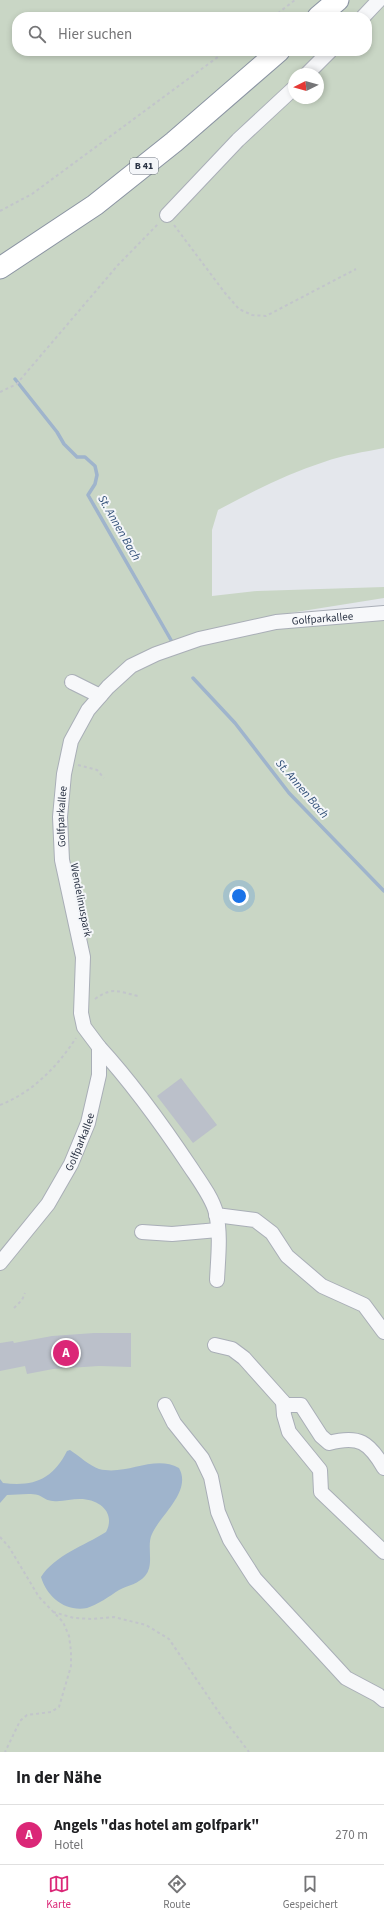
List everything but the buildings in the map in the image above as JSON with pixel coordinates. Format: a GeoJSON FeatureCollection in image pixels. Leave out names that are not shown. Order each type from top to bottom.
{"type":"FeatureCollection","features":[{"type":"Feature","properties":{"kind":"highway"},"geometry":{"type":"LineString","coordinates":[[324,12],[338,0]]}},
{"type":"Feature","properties":{"kind":"highway","name":"B 41"},"geometry":{"type":"LineString","coordinates":[[0,268],[95,205],[174,142],[273,56]]}},
{"type":"Feature","properties":{"kind":"lane"},"geometry":{"type":"LineString","coordinates":[[368,12],[379,0]]}},
{"type":"Feature","properties":{"kind":"lane"},"geometry":{"type":"LineString","coordinates":[[313,68],[325,56]]}},
{"type":"Feature","properties":{"kind":"lane"},"geometry":{"type":"LineString","coordinates":[[167,215],[238,140],[288,94]]}},
{"type":"Feature","properties":{"kind":"lane","name":"Golfparkallee"},"geometry":{"type":"LineString","coordinates":[[0,1263],[48,1204],[71,1164],[88,1123],[99,1075],[99,1047],[84,1027],[81,1013],[83,957],[62,860],[60,816],[64,774],[71,742],[88,710],[100,696],[131,666],[156,654],[199,639],[276,622],[384,613]]}},
{"type":"Feature","properties":{"kind":"lane"},"geometry":{"type":"LineString","coordinates":[[72,682],[100,696]]}},
{"type":"Feature","properties":{"kind":"lane"},"geometry":{"type":"LineString","coordinates":[[99,1047],[120,1070],[164,1127],[202,1184],[216,1215],[218,1230],[217,1280]]}},
{"type":"Feature","properties":{"kind":"lane"},"geometry":{"type":"LineString","coordinates":[[216,1215],[255,1220],[272,1233],[287,1256],[322,1286],[364,1305],[384,1332]]}},
{"type":"Feature","properties":{"kind":"lane"},"geometry":{"type":"LineString","coordinates":[[142,1232],[172,1234],[218,1230]]}},
{"type":"Feature","properties":{"kind":"lane"},"geometry":{"type":"LineString","coordinates":[[215,1345],[232,1349],[244,1358],[286,1405],[301,1405],[321,1436],[329,1443],[343,1440],[361,1441],[375,1452],[384,1468]]}},
{"type":"Feature","properties":{"kind":"lane"},"geometry":{"type":"LineString","coordinates":[[283,1402],[284,1415],[289,1432],[320,1470],[321,1492],[384,1552]]}},
{"type":"Feature","properties":{"kind":"lane"},"geometry":{"type":"LineString","coordinates":[[165,1405],[174,1423],[205,1464],[212,1477],[218,1512],[227,1533],[255,1579],[346,1678],[378,1695],[384,1700]]}},
{"type":"Feature","properties":{"kind":"path"},"geometry":{"type":"LineString","coordinates":[[279,12],[295,0]]}},
{"type":"Feature","properties":{"kind":"path"},"geometry":{"type":"LineString","coordinates":[[0,211],[32,194],[219,56]]}},
{"type":"Feature","properties":{"kind":"path"},"geometry":{"type":"LineString","coordinates":[[0,392],[17,384],[118,265],[167,215],[225,293],[239,309],[252,315],[266,316],[356,269]]}},
{"type":"Feature","properties":{"kind":"path"},"geometry":{"type":"LineString","coordinates":[[75,770],[78,758]]}},
{"type":"Feature","properties":{"kind":"path"},"geometry":{"type":"LineString","coordinates":[[77,764],[97,770],[104,778]]}},
{"type":"Feature","properties":{"kind":"path"},"geometry":{"type":"LineString","coordinates":[[93,996],[92,1000],[104,992],[112,990],[138,996]]}},
{"type":"Feature","properties":{"kind":"path"},"geometry":{"type":"LineString","coordinates":[[0,1105],[10,1101],[45,1077],[68,1050],[84,1027]]}},
{"type":"Feature","properties":{"kind":"path"},"geometry":{"type":"LineString","coordinates":[[14,1308],[22,1300],[25,1293]]}},
{"type":"Feature","properties":{"kind":"path"},"geometry":{"type":"LineString","coordinates":[[0,1536],[9,1547],[39,1597],[63,1622],[69,1636],[71,1651],[71,1666],[58,1707],[51,1712],[27,1715],[20,1721],[5,1752]]}},
{"type":"Feature","properties":{"kind":"path"},"geometry":{"type":"LineString","coordinates":[[52,1612],[74,1618],[92,1620],[114,1616],[146,1625],[169,1639],[220,1714],[249,1752]]}},
{"type":"Feature","properties":{"kind":"green space"},"geometry":{"type":"Polygon","coordinates":[[[0,0],[384,0],[384,448],[339,457],[310,467],[270,483],[218,510],[212,530],[212,596],[257,591],[384,587],[384,598],[290,613],[384,607],[384,1752],[0,1752],[0,0]]]}},
{"type":"Feature","properties":{"kind":"water"},"geometry":{"type":"Polygon","coordinates":[[[70,1450],[99,1469],[120,1470],[160,1463],[170,1464],[179,1468],[182,1477],[182,1485],[179,1494],[156,1526],[150,1539],[150,1561],[148,1572],[145,1576],[136,1583],[119,1590],[91,1607],[79,1609],[64,1605],[52,1597],[41,1577],[47,1569],[62,1557],[106,1532],[109,1525],[109,1519],[104,1508],[94,1501],[80,1499],[51,1501],[38,1495],[31,1494],[7,1495],[0,1503],[0,1479],[3,1483],[24,1484],[41,1479],[49,1474],[62,1461],[67,1451],[70,1450]]]}},
{"type":"Feature","properties":{"kind":"waterway","name":"St. Annen Bach"},"geometry":{"type":"LineString","coordinates":[[15,379],[57,432],[64,444],[77,457],[85,457],[95,466],[97,475],[95,484],[88,495],[171,640]]}},
{"type":"Feature","properties":{"kind":"waterway","name":"St. Annen Bach"},"geometry":{"type":"LineString","coordinates":[[193,678],[235,723],[289,793],[384,891]]}},
{"type":"Feature","properties":{"kind":"place","name":"Angels \"das hotel am golfpark\""},"geometry":{"type":"Point","coordinates":[66,1353]}}]}
